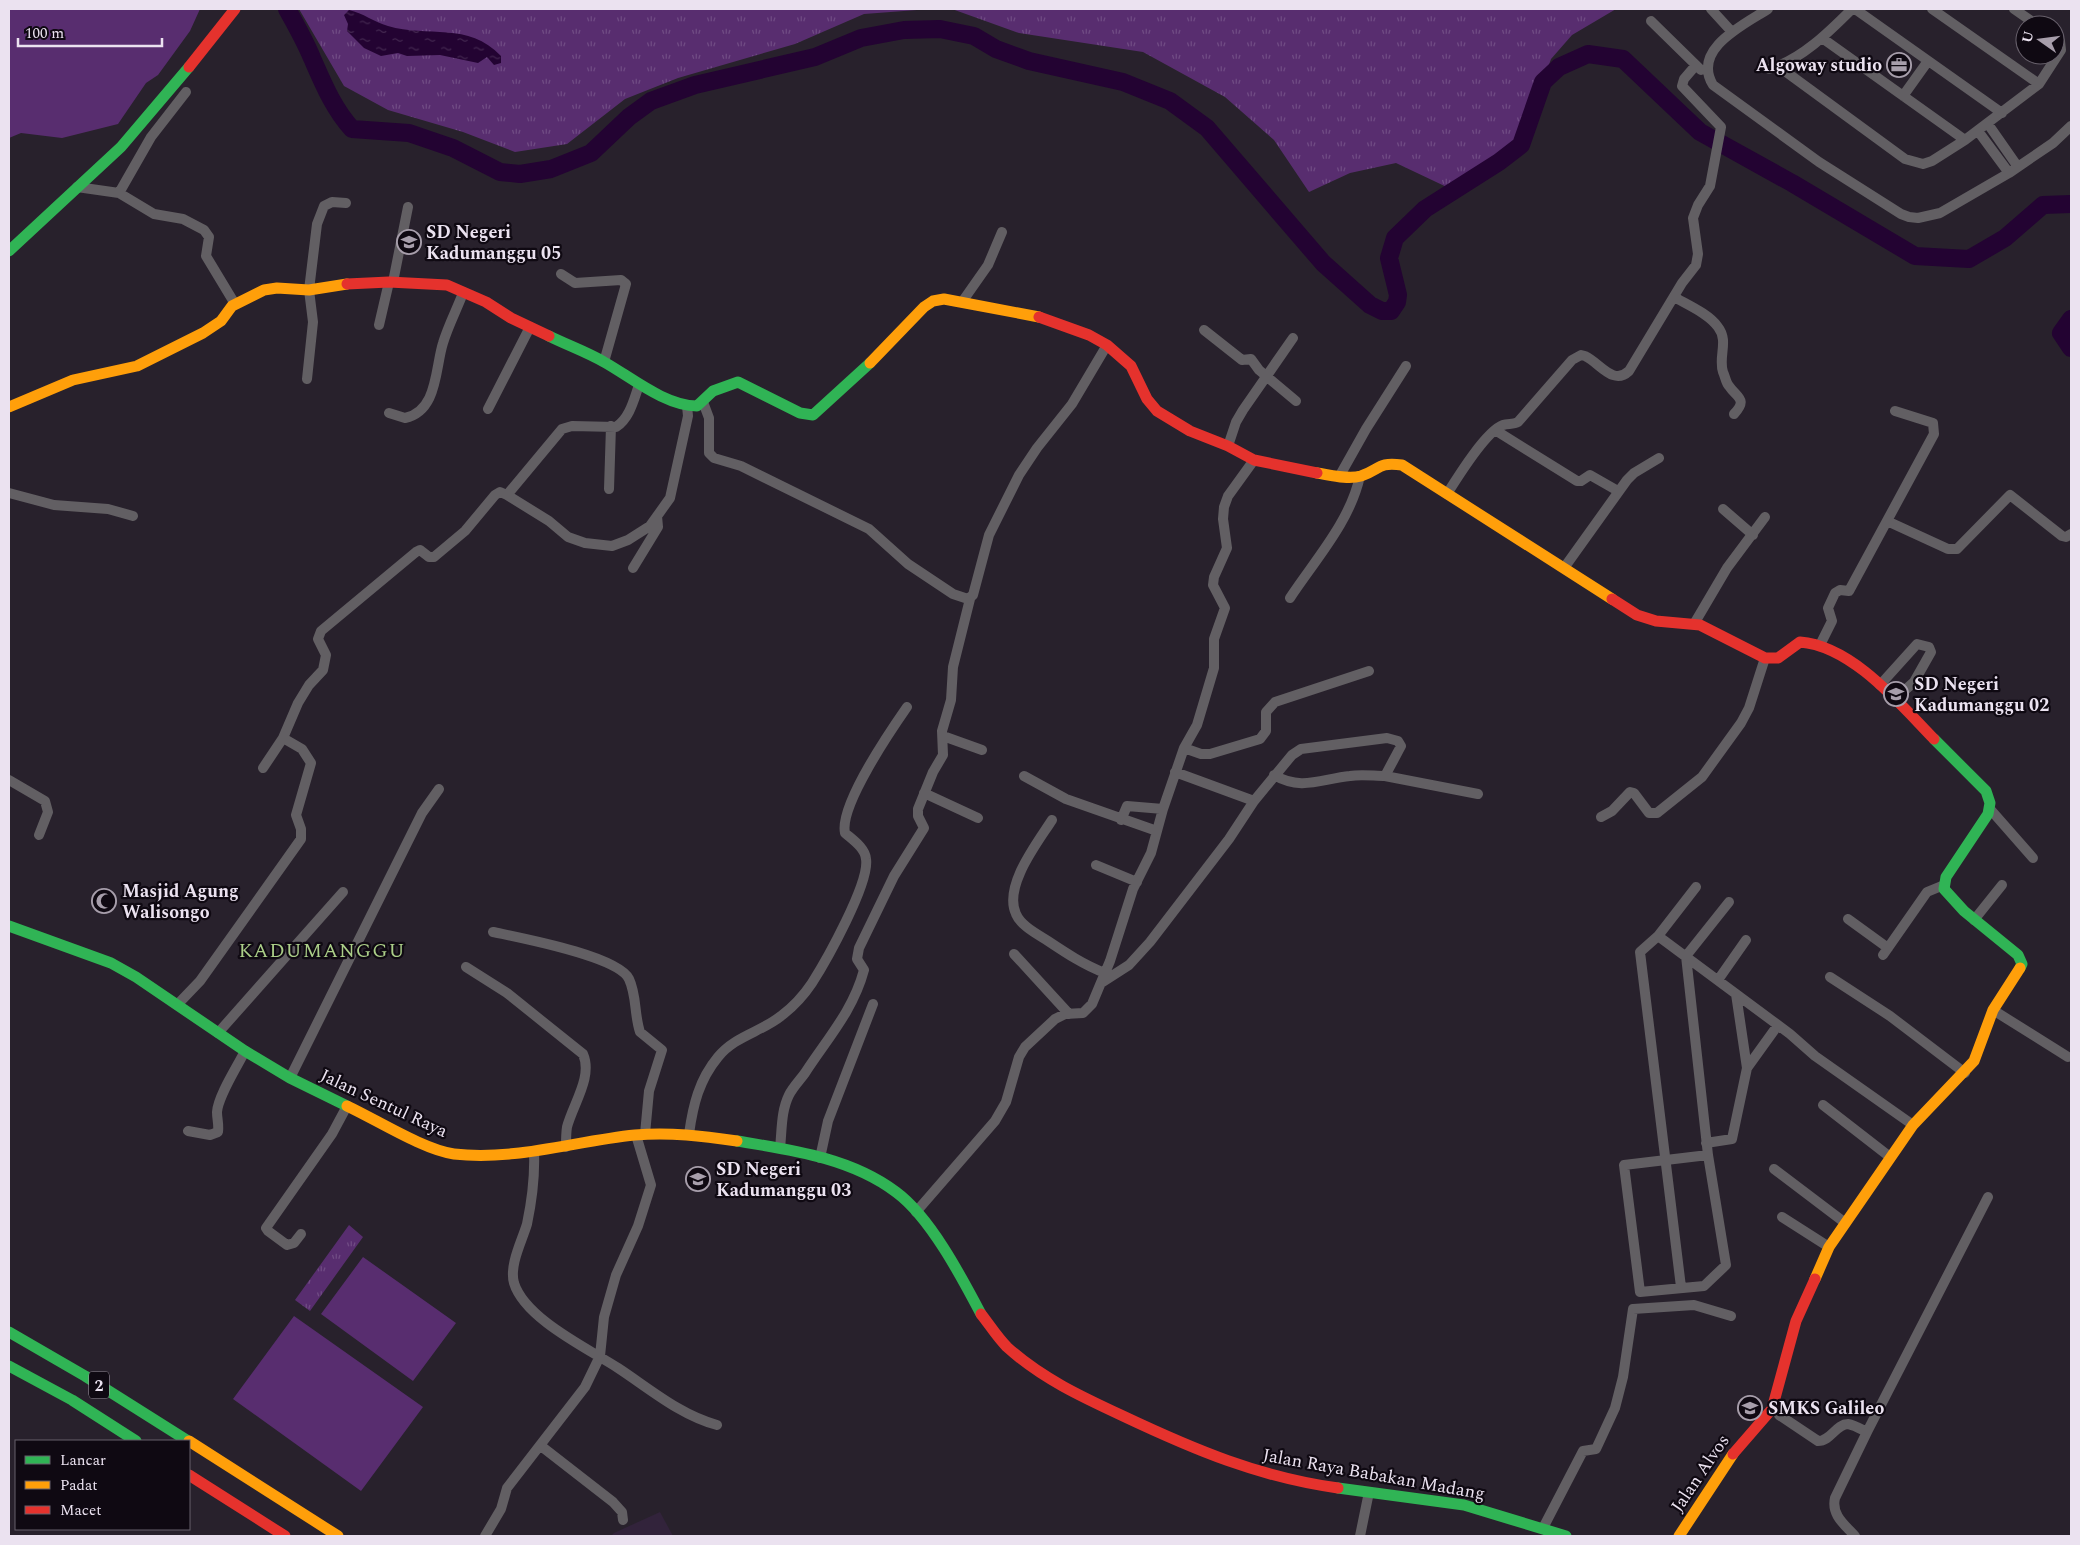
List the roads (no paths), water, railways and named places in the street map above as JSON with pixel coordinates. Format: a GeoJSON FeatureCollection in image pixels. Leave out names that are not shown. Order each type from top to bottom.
{"type":"FeatureCollection","features":[{"type":"Feature","properties":{"kind":"main road"},"geometry":{"type":"LineString","coordinates":[[11,248],[121,147],[205,48],[235,9]]}},
{"type":"Feature","properties":{"kind":"main road"},"geometry":{"type":"LineString","coordinates":[[9,407],[73,380],[137,366],[221,321],[235,304],[271,289],[309,290],[348,284],[391,282],[437,283],[486,302],[530,327],[604,362],[639,385],[687,406],[697,406],[713,391],[738,382],[800,413],[813,415],[868,366],[924,307],[933,301],[944,299],[1063,323],[1107,345],[1131,366],[1146,399],[1157,411],[1190,431],[1228,446],[1254,460],[1268,465],[1340,477],[1360,476],[1386,463],[1395,463],[1637,615],[1656,621],[1694,624],[1707,628],[1765,658],[1778,658],[1800,642],[1820,645],[1850,661],[1895,699],[1980,783],[1990,798],[1990,809],[1946,877],[1944,885],[1956,904],[2022,960],[2020,968],[1993,1010],[1979,1051],[1965,1073],[1913,1125],[1844,1222],[1829,1247],[1796,1321],[1776,1412]]}},
{"type":"Feature","properties":{"kind":"main road","name":"Jalan Sentul Raya"},"geometry":{"type":"LineString","coordinates":[[9,926],[111,963],[136,977],[245,1052],[290,1078],[404,1135],[454,1154],[502,1155],[534,1152],[640,1134],[689,1134],[780,1148],[848,1165],[876,1178],[898,1193],[916,1212]]}},
{"type":"Feature","properties":{"kind":"main road","name":"Jalan Raya Babakan Madang"},"geometry":{"type":"LineString","coordinates":[[916,1212],[953,1261],[981,1314],[1006,1346],[1060,1386],[1195,1450],[1239,1466],[1309,1484],[1464,1505],[1566,1536]]}},
{"type":"Feature","properties":{"kind":"main road","name":"2"},"geometry":{"type":"LineString","coordinates":[[9,1332],[86,1376],[187,1440]]}},
{"type":"Feature","properties":{"kind":"main road","name":"2"},"geometry":{"type":"LineString","coordinates":[[9,1366],[72,1400],[134,1440]]}},
{"type":"Feature","properties":{"kind":"main road","name":"Jalan Alvos"},"geometry":{"type":"LineString","coordinates":[[1679,1536],[1728,1460],[1776,1412]]}},
{"type":"Feature","properties":{"kind":"main road","name":"2"},"geometry":{"type":"LineString","coordinates":[[190,1442],[338,1536]]}},
{"type":"Feature","properties":{"kind":"main road"},"geometry":{"type":"LineString","coordinates":[[190,1476],[285,1536]]}},
{"type":"Feature","properties":{"kind":"main road"},"geometry":{"type":"LineString","coordinates":[[280,1499],[352,1536]]}},
{"type":"Feature","properties":{"kind":"street"},"geometry":{"type":"LineString","coordinates":[[1711,9],[1732,32]]}},
{"type":"Feature","properties":{"kind":"street"},"geometry":{"type":"LineString","coordinates":[[1709,78],[1708,70],[1712,53],[1722,39],[1768,9]]}},
{"type":"Feature","properties":{"kind":"street"},"geometry":{"type":"LineString","coordinates":[[2002,113],[1854,9],[1822,38],[1773,68],[1905,159],[1915,164],[1923,164],[1932,161],[1988,124],[2039,84],[2051,65]]}},
{"type":"Feature","properties":{"kind":"street"},"geometry":{"type":"LineString","coordinates":[[1932,9],[2039,84]]}},
{"type":"Feature","properties":{"kind":"street"},"geometry":{"type":"LineString","coordinates":[[1652,21],[1709,78],[1722,94],[1819,162],[1900,214],[1909,217],[1918,218],[1940,213],[2009,174],[2053,143],[2071,126]]}},
{"type":"Feature","properties":{"kind":"street"},"geometry":{"type":"LineString","coordinates":[[1822,38],[1965,140]]}},
{"type":"Feature","properties":{"kind":"street"},"geometry":{"type":"LineString","coordinates":[[1903,96],[1928,61]]}},
{"type":"Feature","properties":{"kind":"street"},"geometry":{"type":"LineString","coordinates":[[1447,494],[1467,463],[1495,430],[1502,425],[1518,422],[1572,360],[1581,355],[1592,359],[1615,377],[1624,376],[1696,265],[1698,254],[1693,218],[1698,205],[1710,186],[1721,127],[1682,86],[1684,79],[1696,65]]}},
{"type":"Feature","properties":{"kind":"street"},"geometry":{"type":"LineString","coordinates":[[119,193],[147,143],[186,92]]}},
{"type":"Feature","properties":{"kind":"street"},"geometry":{"type":"LineString","coordinates":[[1988,124],[2018,167]]}},
{"type":"Feature","properties":{"kind":"street"},"geometry":{"type":"LineString","coordinates":[[1978,131],[2009,174]]}},
{"type":"Feature","properties":{"kind":"street"},"geometry":{"type":"LineString","coordinates":[[77,188],[119,193],[154,214],[183,219],[204,230],[208,238],[206,256],[235,304]]}},
{"type":"Feature","properties":{"kind":"street"},"geometry":{"type":"LineString","coordinates":[[307,379],[313,322],[309,290],[321,212],[324,206],[332,202],[346,203]]}},
{"type":"Feature","properties":{"kind":"street"},"geometry":{"type":"LineString","coordinates":[[380,325],[408,208]]}},
{"type":"Feature","properties":{"kind":"street"},"geometry":{"type":"LineString","coordinates":[[962,302],[988,265],[1002,232]]}},
{"type":"Feature","properties":{"kind":"street"},"geometry":{"type":"LineString","coordinates":[[561,274],[574,283],[621,280],[626,284],[604,362]]}},
{"type":"Feature","properties":{"kind":"street"},"geometry":{"type":"LineString","coordinates":[[389,413],[405,418],[423,409],[434,384],[443,344],[463,293]]}},
{"type":"Feature","properties":{"kind":"street"},"geometry":{"type":"LineString","coordinates":[[1674,297],[1710,319],[1721,332],[1724,344],[1721,360],[1722,370],[1729,386],[1740,397],[1741,401],[1734,414]]}},
{"type":"Feature","properties":{"kind":"street"},"geometry":{"type":"LineString","coordinates":[[488,409],[530,327]]}},
{"type":"Feature","properties":{"kind":"street"},"geometry":{"type":"LineString","coordinates":[[1204,330],[1241,359],[1250,358],[1267,377],[1296,401]]}},
{"type":"Feature","properties":{"kind":"street"},"geometry":{"type":"LineString","coordinates":[[1228,446],[1236,422],[1255,391],[1267,377],[1293,338]]}},
{"type":"Feature","properties":{"kind":"street"},"geometry":{"type":"LineString","coordinates":[[780,1148],[784,1110],[789,1094],[820,1048],[842,1022],[855,999],[864,970],[857,959],[859,948],[894,876],[924,828],[918,816],[924,793],[942,755],[943,736],[951,700],[953,667],[970,598],[989,535],[1019,475],[1037,448],[1072,404],[1107,345]]}},
{"type":"Feature","properties":{"kind":"street"},"geometry":{"type":"LineString","coordinates":[[1340,477],[1366,429],[1406,366]]}},
{"type":"Feature","properties":{"kind":"street"},"geometry":{"type":"LineString","coordinates":[[507,495],[562,429],[616,427],[630,409],[639,385]]}},
{"type":"Feature","properties":{"kind":"street"},"geometry":{"type":"LineString","coordinates":[[703,402],[709,418],[709,452],[714,458],[741,466],[817,505],[849,518],[869,529],[908,564],[953,594],[963,598],[970,598]]}},
{"type":"Feature","properties":{"kind":"street"},"geometry":{"type":"LineString","coordinates":[[263,768],[282,738],[298,702],[314,679],[323,670],[326,655],[318,638],[321,631],[416,552],[420,550],[429,557],[434,557],[465,531],[495,495],[500,492],[549,521],[568,537],[585,543],[612,546],[640,533],[657,516],[670,498],[688,416],[687,406]]}},
{"type":"Feature","properties":{"kind":"street"},"geometry":{"type":"LineString","coordinates":[[1820,645],[1832,621],[1828,608],[1831,600],[1840,590],[1849,590],[1935,430],[1935,426],[1930,421],[1895,411]]}},
{"type":"Feature","properties":{"kind":"street"},"geometry":{"type":"LineString","coordinates":[[609,488],[611,426]]}},
{"type":"Feature","properties":{"kind":"street"},"geometry":{"type":"LineString","coordinates":[[1495,430],[1577,481],[1581,481],[1590,475],[1618,491]]}},
{"type":"Feature","properties":{"kind":"street"},"geometry":{"type":"LineString","coordinates":[[1564,568],[1618,491],[1634,472],[1659,458]]}},
{"type":"Feature","properties":{"kind":"street"},"geometry":{"type":"LineString","coordinates":[[916,1212],[995,1121],[1006,1102],[1019,1057],[1025,1047],[1055,1019],[1069,1014],[1080,1013],[1088,1008],[1101,983],[1137,882],[1148,861],[1175,772],[1184,748],[1197,725],[1212,678],[1214,639],[1225,611],[1224,603],[1213,585],[1214,577],[1227,548],[1223,519],[1224,507],[1228,496],[1254,460]]}},
{"type":"Feature","properties":{"kind":"street"},"geometry":{"type":"LineString","coordinates":[[1290,598],[1337,529],[1352,502],[1360,476]]}},
{"type":"Feature","properties":{"kind":"street"},"geometry":{"type":"LineString","coordinates":[[14,494],[79,508],[108,509],[133,516]]}},
{"type":"Feature","properties":{"kind":"street"},"geometry":{"type":"LineString","coordinates":[[1887,521],[1953,550],[1960,548],[2010,496],[2062,536],[2066,537],[2071,534]]}},
{"type":"Feature","properties":{"kind":"street"},"geometry":{"type":"LineString","coordinates":[[1723,509],[1753,535]]}},
{"type":"Feature","properties":{"kind":"street"},"geometry":{"type":"LineString","coordinates":[[633,568],[658,527],[657,516]]}},
{"type":"Feature","properties":{"kind":"street"},"geometry":{"type":"LineString","coordinates":[[1694,624],[1727,568],[1753,535],[1764,517]]}},
{"type":"Feature","properties":{"kind":"street"},"geometry":{"type":"LineString","coordinates":[[1880,685],[1916,644],[1929,647],[1931,652],[1914,682],[1895,699]]}},
{"type":"Feature","properties":{"kind":"street"},"geometry":{"type":"LineString","coordinates":[[1601,817],[1612,811],[1630,792],[1634,793],[1650,813],[1657,813],[1702,776],[1741,724],[1749,708],[1765,658]]}},
{"type":"Feature","properties":{"kind":"street"},"geometry":{"type":"LineString","coordinates":[[1184,748],[1201,754],[1210,754],[1260,739],[1266,731],[1266,712],[1275,702],[1369,672]]}},
{"type":"Feature","properties":{"kind":"street"},"geometry":{"type":"LineString","coordinates":[[689,1134],[697,1093],[703,1078],[718,1057],[734,1042],[780,1017],[812,984],[825,960],[853,905],[866,862],[864,851],[845,833],[845,822],[878,747],[907,707]]}},
{"type":"Feature","properties":{"kind":"street"},"geometry":{"type":"LineString","coordinates":[[943,736],[982,750]]}},
{"type":"Feature","properties":{"kind":"street"},"geometry":{"type":"LineString","coordinates":[[177,1005],[200,981],[301,839],[302,829],[296,815],[311,763],[302,749],[282,738]]}},
{"type":"Feature","properties":{"kind":"street"},"geometry":{"type":"LineString","coordinates":[[1101,983],[1129,965],[1150,942],[1229,839],[1254,801],[1292,755],[1301,749],[1388,738],[1398,741],[1401,746],[1385,776]]}},
{"type":"Feature","properties":{"kind":"street"},"geometry":{"type":"LineString","coordinates":[[1175,772],[1254,801]]}},
{"type":"Feature","properties":{"kind":"street"},"geometry":{"type":"LineString","coordinates":[[1274,775],[1292,784],[1325,782],[1350,776],[1385,776],[1478,794]]}},
{"type":"Feature","properties":{"kind":"street"},"geometry":{"type":"LineString","coordinates":[[1024,776],[1066,799],[1121,820],[1157,831]]}},
{"type":"Feature","properties":{"kind":"street"},"geometry":{"type":"LineString","coordinates":[[9,780],[45,801],[48,812],[39,835]]}},
{"type":"Feature","properties":{"kind":"street"},"geometry":{"type":"LineString","coordinates":[[290,1078],[425,809],[439,789]]}},
{"type":"Feature","properties":{"kind":"street"},"geometry":{"type":"LineString","coordinates":[[924,793],[978,818]]}},
{"type":"Feature","properties":{"kind":"street"},"geometry":{"type":"LineString","coordinates":[[1121,820],[1127,806],[1163,809]]}},
{"type":"Feature","properties":{"kind":"street"},"geometry":{"type":"LineString","coordinates":[[1990,809],[2033,858]]}},
{"type":"Feature","properties":{"kind":"street"},"geometry":{"type":"LineString","coordinates":[[1052,820],[1024,864],[1013,897],[1016,914],[1027,927],[1068,955],[1105,973]]}},
{"type":"Feature","properties":{"kind":"street"},"geometry":{"type":"LineString","coordinates":[[1096,865],[1137,882]]}},
{"type":"Feature","properties":{"kind":"street"},"geometry":{"type":"LineString","coordinates":[[1848,919],[1886,951],[1927,892],[1944,885]]}},
{"type":"Feature","properties":{"kind":"street"},"geometry":{"type":"LineString","coordinates":[[1974,920],[2002,885]]}},
{"type":"Feature","properties":{"kind":"street"},"geometry":{"type":"LineString","coordinates":[[1681,1287],[1640,952],[1658,936],[1696,887]]}},
{"type":"Feature","properties":{"kind":"street"},"geometry":{"type":"LineString","coordinates":[[218,1033],[343,892]]}},
{"type":"Feature","properties":{"kind":"street"},"geometry":{"type":"LineString","coordinates":[[1708,1154],[1624,1165],[1640,1292],[1704,1286],[1726,1265],[1708,1154],[1706,1143],[1686,956],[1729,902]]}},
{"type":"Feature","properties":{"kind":"street"},"geometry":{"type":"LineString","coordinates":[[485,1536],[500,1509],[507,1488],[585,1387],[600,1356],[604,1317],[616,1275],[638,1226],[651,1185],[640,1134],[649,1091],[662,1050],[640,1032],[633,989],[628,977],[613,964],[560,948],[493,932]]}},
{"type":"Feature","properties":{"kind":"street"},"geometry":{"type":"LineString","coordinates":[[1658,936],[1778,1025],[1815,1056],[1913,1125]]}},
{"type":"Feature","properties":{"kind":"street"},"geometry":{"type":"LineString","coordinates":[[1718,980],[1746,940]]}},
{"type":"Feature","properties":{"kind":"street"},"geometry":{"type":"LineString","coordinates":[[1014,954],[1069,1014]]}},
{"type":"Feature","properties":{"kind":"street"},"geometry":{"type":"LineString","coordinates":[[466,967],[507,993],[583,1054],[586,1061],[584,1079],[567,1128],[566,1147]]}},
{"type":"Feature","properties":{"kind":"street"},"geometry":{"type":"LineString","coordinates":[[1830,977],[1890,1016],[1965,1073]]}},
{"type":"Feature","properties":{"kind":"street"},"geometry":{"type":"LineString","coordinates":[[1706,1143],[1732,1140],[1747,1068],[1736,994]]}},
{"type":"Feature","properties":{"kind":"street"},"geometry":{"type":"LineString","coordinates":[[820,1158],[828,1121],[873,1004]]}},
{"type":"Feature","properties":{"kind":"street"},"geometry":{"type":"LineString","coordinates":[[1993,1010],[2068,1057]]}},
{"type":"Feature","properties":{"kind":"street"},"geometry":{"type":"LineString","coordinates":[[1747,1068],[1778,1025]]}},
{"type":"Feature","properties":{"kind":"street"},"geometry":{"type":"LineString","coordinates":[[188,1131],[210,1135],[218,1132],[220,1122],[217,1112],[245,1052]]}},
{"type":"Feature","properties":{"kind":"street"},"geometry":{"type":"LineString","coordinates":[[1823,1104],[1890,1157]]}},
{"type":"Feature","properties":{"kind":"street"},"geometry":{"type":"LineString","coordinates":[[301,1234],[294,1243],[286,1245],[266,1228],[332,1134],[347,1106]]}},
{"type":"Feature","properties":{"kind":"street"},"geometry":{"type":"LineString","coordinates":[[534,1152],[535,1177],[527,1223],[514,1267],[514,1282],[520,1296],[554,1328],[580,1346],[600,1356],[687,1415],[716,1425]]}},
{"type":"Feature","properties":{"kind":"street"},"geometry":{"type":"LineString","coordinates":[[1774,1169],[1844,1222]]}},
{"type":"Feature","properties":{"kind":"street"},"geometry":{"type":"LineString","coordinates":[[1855,1536],[1836,1515],[1834,1502],[1867,1432],[1988,1197]]}},
{"type":"Feature","properties":{"kind":"street"},"geometry":{"type":"LineString","coordinates":[[1782,1217],[1829,1247]]}},
{"type":"Feature","properties":{"kind":"street"},"geometry":{"type":"LineString","coordinates":[[1543,1528],[1583,1451],[1596,1449],[1615,1408],[1624,1377],[1633,1309],[1694,1306],[1731,1316]]}},
{"type":"Feature","properties":{"kind":"street"},"geometry":{"type":"LineString","coordinates":[[1776,1412],[1809,1438],[1818,1441],[1827,1440],[1844,1425],[1849,1424],[1867,1432]]}},
{"type":"Feature","properties":{"kind":"street"},"geometry":{"type":"LineString","coordinates":[[541,1446],[613,1502],[622,1512],[623,1520]]}},
{"type":"Feature","properties":{"kind":"street"},"geometry":{"type":"LineString","coordinates":[[1360,1536],[1369,1492]]}},
{"type":"Feature","properties":{"kind":"water"},"geometry":{"type":"Polygon","coordinates":[[[349,10],[388,26],[418,31],[447,32],[475,38],[488,45],[501,56],[501,63],[494,65],[487,57],[478,63],[440,55],[407,56],[398,53],[381,56],[364,48],[347,31],[348,24],[344,15],[349,10]]]}},
{"type":"Feature","properties":{"kind":"waterway"},"geometry":{"type":"LineString","coordinates":[[287,9],[329,95],[339,113],[352,129],[409,133],[453,148],[500,172],[520,174],[551,169],[591,153],[629,117],[651,101],[695,85],[815,57],[861,38],[904,30],[940,29],[974,36],[996,49],[1029,61],[1123,82],[1170,101],[1207,128],[1323,263],[1370,305],[1382,311],[1391,311],[1397,302],[1398,295],[1389,258],[1395,238],[1425,209],[1499,162],[1521,145],[1543,82],[1559,67],[1588,54],[1623,59],[1700,132],[1792,183],[1915,256],[1969,259],[2005,238],[2043,205],[2071,204]]}},
{"type":"Feature","properties":{"kind":"waterway"},"geometry":{"type":"LineString","coordinates":[[2071,319],[2061,333],[2071,348]]}},
{"type":"Feature","properties":{"kind":"place","name":"Algoway studio"},"geometry":{"type":"Point","coordinates":[1899,65]}},
{"type":"Feature","properties":{"kind":"place","name":"SD Negeri Kadumanggu 05"},"geometry":{"type":"Point","coordinates":[409,242]}},
{"type":"Feature","properties":{"kind":"place","name":"SD Negeri Kadumanggu 02"},"geometry":{"type":"Point","coordinates":[1896,694]}},
{"type":"Feature","properties":{"kind":"place","name":"Masjid Agung Walisongo"},"geometry":{"type":"Point","coordinates":[104,901]}},
{"type":"Feature","properties":{"kind":"place","name":"SD Negeri Kadumanggu 03"},"geometry":{"type":"Point","coordinates":[698,1179]}},
{"type":"Feature","properties":{"kind":"place","name":"SMKS Galileo"},"geometry":{"type":"Point","coordinates":[1750,1408]}},
{"type":"Feature","properties":{"kind":"district","name":"KADUMANGGU"},"geometry":{"type":"Point","coordinates":[322,950]}}]}
